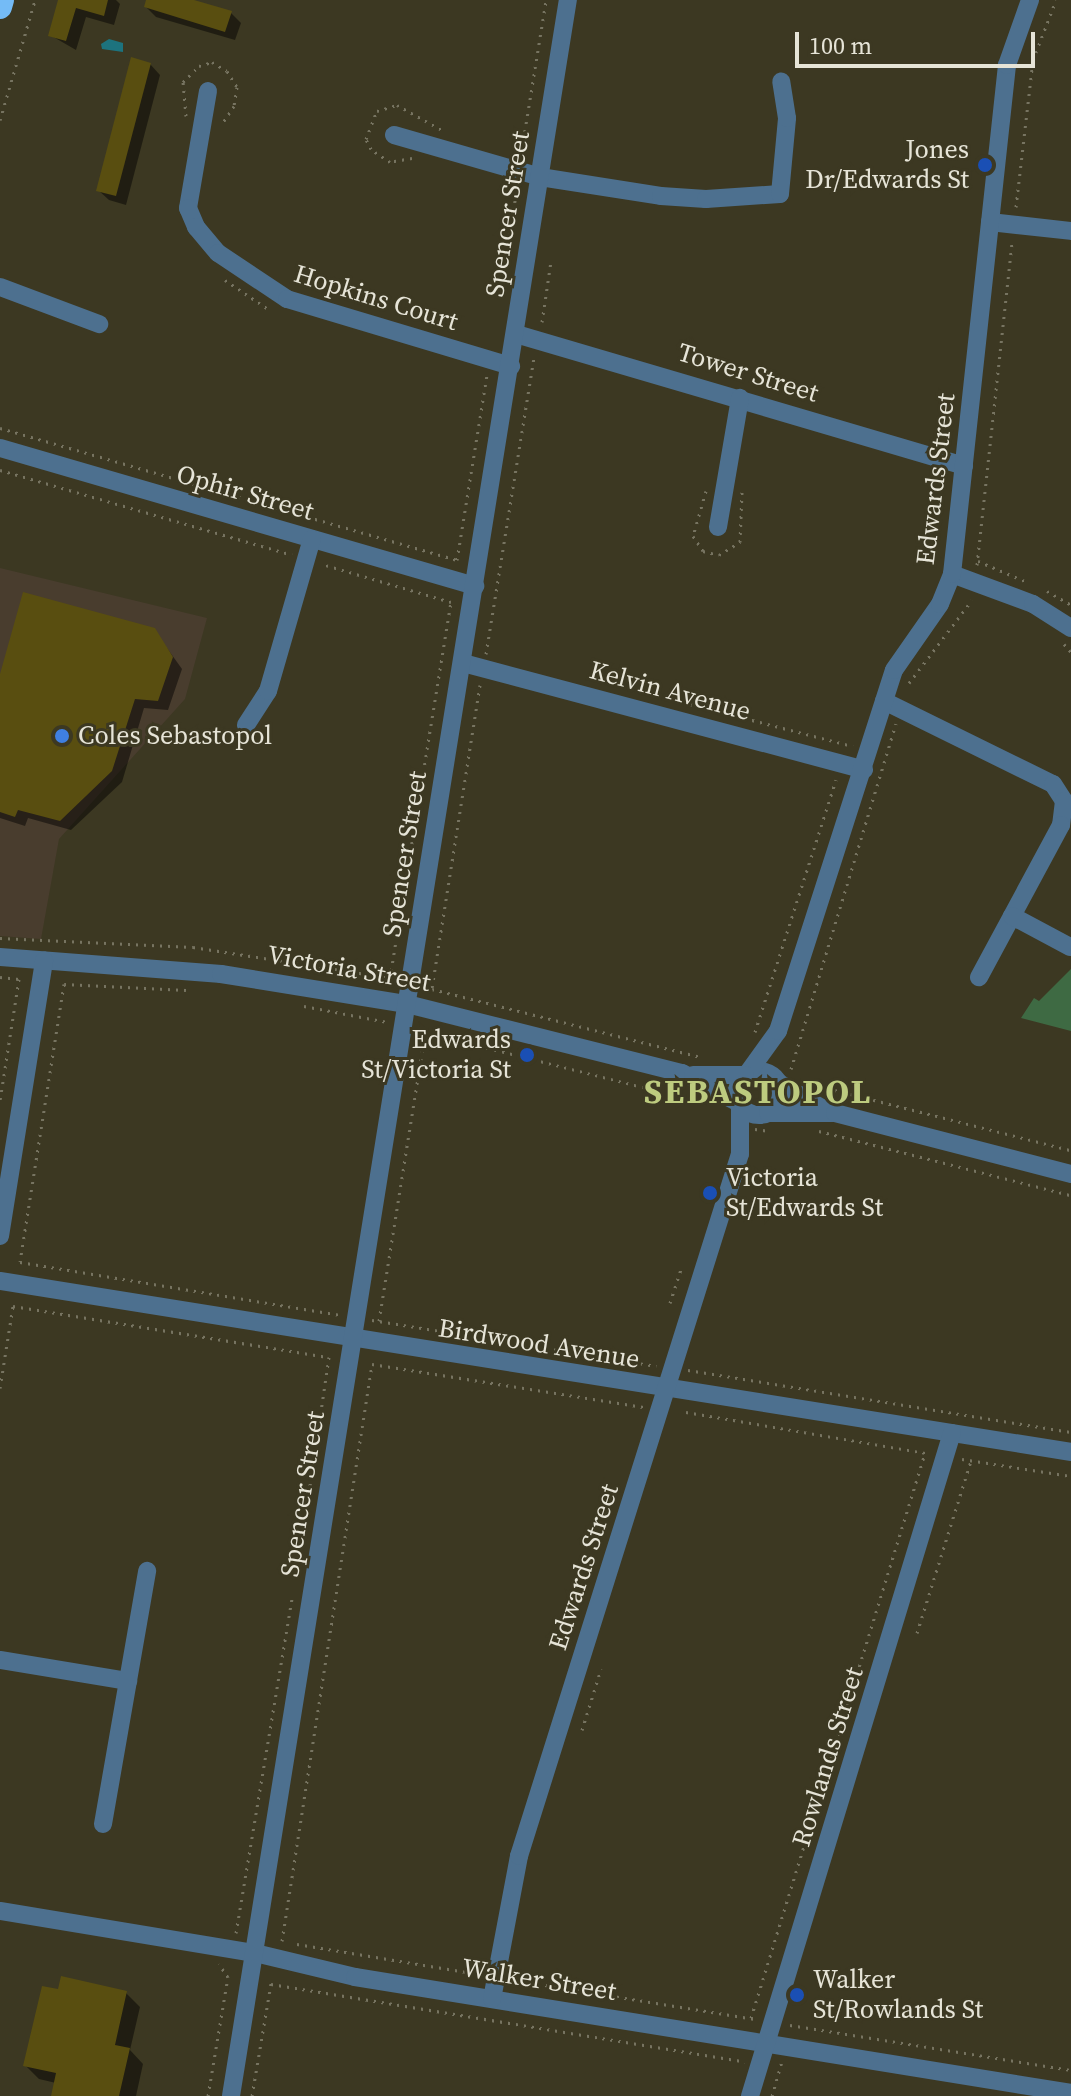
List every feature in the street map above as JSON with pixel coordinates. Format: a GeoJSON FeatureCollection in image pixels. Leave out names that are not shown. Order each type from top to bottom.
{"type":"FeatureCollection","features":[{"type":"Feature","properties":{"kind":"highway"},"geometry":{"type":"LineString","coordinates":[[0,7],[2,0]]}},
{"type":"Feature","properties":{"kind":"street","name":"Spencer Street"},"geometry":{"type":"LineString","coordinates":[[231,2096],[568,0]]}},
{"type":"Feature","properties":{"kind":"street","name":"Edwards Street"},"geometry":{"type":"LineString","coordinates":[[746,1074],[778,1031],[864,770],[892,704],[894,670],[940,604],[952,574],[1007,65],[1030,0]]}},
{"type":"Feature","properties":{"kind":"street"},"geometry":{"type":"LineString","coordinates":[[394,135],[540,177],[677,198],[780,194],[787,118],[781,81]]}},
{"type":"Feature","properties":{"kind":"street","name":"Hopkins Court"},"geometry":{"type":"LineString","coordinates":[[208,91],[188,208],[196,227],[218,253],[287,299],[511,366]]}},
{"type":"Feature","properties":{"kind":"street"},"geometry":{"type":"LineString","coordinates":[[990,222],[1071,231]]}},
{"type":"Feature","properties":{"kind":"street"},"geometry":{"type":"LineString","coordinates":[[0,287],[99,324]]}},
{"type":"Feature","properties":{"kind":"street","name":"Tower Street"},"geometry":{"type":"LineString","coordinates":[[516,334],[964,466]]}},
{"type":"Feature","properties":{"kind":"street"},"geometry":{"type":"LineString","coordinates":[[718,527],[740,398]]}},
{"type":"Feature","properties":{"kind":"street","name":"Ophir Street"},"geometry":{"type":"LineString","coordinates":[[0,448],[475,586]]}},
{"type":"Feature","properties":{"kind":"street"},"geometry":{"type":"LineString","coordinates":[[246,725],[268,691],[312,539]]}},
{"type":"Feature","properties":{"kind":"street"},"geometry":{"type":"LineString","coordinates":[[952,574],[1033,604],[1066,634]]}},
{"type":"Feature","properties":{"kind":"street","name":"Kelvin Avenue"},"geometry":{"type":"LineString","coordinates":[[463,663],[485,660],[864,770]]}},
{"type":"Feature","properties":{"kind":"street"},"geometry":{"type":"LineString","coordinates":[[892,704],[1056,786],[1066,808],[1061,825]]}},
{"type":"Feature","properties":{"kind":"street"},"geometry":{"type":"LineString","coordinates":[[979,977],[1071,808]]}},
{"type":"Feature","properties":{"kind":"street"},"geometry":{"type":"LineString","coordinates":[[1012,916],[1070,947]]}},
{"type":"Feature","properties":{"kind":"street","name":"Victoria Street"},"geometry":{"type":"LineString","coordinates":[[0,957],[221,974],[407,1004],[682,1073],[746,1074]]}},
{"type":"Feature","properties":{"kind":"street"},"geometry":{"type":"LineString","coordinates":[[0,1236],[44,960]]}},
{"type":"Feature","properties":{"kind":"street","name":"Edwards Street"},"geometry":{"type":"LineString","coordinates":[[778,1031],[784,1080]]}},
{"type":"Feature","properties":{"kind":"street"},"geometry":{"type":"LineString","coordinates":[[835,1113],[762,1121],[739,1104],[737,1086],[746,1074],[764,1071],[784,1080],[835,1113],[1071,1174]]}},
{"type":"Feature","properties":{"kind":"street","name":"Victoria Street"},"geometry":{"type":"LineString","coordinates":[[682,1073],[739,1104]]}},
{"type":"Feature","properties":{"kind":"street"},"geometry":{"type":"LineString","coordinates":[[762,1121],[780,1101],[784,1080]]}},
{"type":"Feature","properties":{"kind":"street","name":"Edwards Street"},"geometry":{"type":"LineString","coordinates":[[492,1999],[519,1856],[740,1154],[762,1121]]}},
{"type":"Feature","properties":{"kind":"street","name":"Birdwood Avenue"},"geometry":{"type":"LineString","coordinates":[[0,1281],[667,1392],[1071,1452]]}},
{"type":"Feature","properties":{"kind":"street","name":"Rowlands Street"},"geometry":{"type":"LineString","coordinates":[[750,2096],[952,1433]]}},
{"type":"Feature","properties":{"kind":"street"},"geometry":{"type":"LineString","coordinates":[[103,1824],[147,1571]]}},
{"type":"Feature","properties":{"kind":"street"},"geometry":{"type":"LineString","coordinates":[[0,1660],[128,1681]]}},
{"type":"Feature","properties":{"kind":"street","name":"Walker Street"},"geometry":{"type":"LineString","coordinates":[[0,1911],[255,1953],[355,1977],[1071,2093]]}},
{"type":"Feature","properties":{"kind":"path"},"geometry":{"type":"LineString","coordinates":[[0,120],[35,0]]}},
{"type":"Feature","properties":{"kind":"path"},"geometry":{"type":"LineString","coordinates":[[508,250],[546,0]]}},
{"type":"Feature","properties":{"kind":"path"},"geometry":{"type":"LineString","coordinates":[[784,1080],[791,1065],[892,704],[972,601],[1033,60],[1056,0]]}},
{"type":"Feature","properties":{"kind":"path"},"geometry":{"type":"LineString","coordinates":[[186,121],[183,82],[199,66],[215,63],[231,74],[238,92],[217,133]]}},
{"type":"Feature","properties":{"kind":"path"},"geometry":{"type":"LineString","coordinates":[[540,322],[551,261]]}},
{"type":"Feature","properties":{"kind":"path"},"geometry":{"type":"LineString","coordinates":[[219,275],[270,310]]}},
{"type":"Feature","properties":{"kind":"path"},"geometry":{"type":"LineString","coordinates":[[535,356],[432,989],[716,1061]]}},
{"type":"Feature","properties":{"kind":"path"},"geometry":{"type":"LineString","coordinates":[[0,428],[457,560],[487,375]]}},
{"type":"Feature","properties":{"kind":"path"},"geometry":{"type":"LineString","coordinates":[[0,470],[451,602],[390,978],[193,947],[0,938]]}},
{"type":"Feature","properties":{"kind":"path"},"geometry":{"type":"LineString","coordinates":[[972,601],[979,601]]}},
{"type":"Feature","properties":{"kind":"path"},"geometry":{"type":"LineString","coordinates":[[1066,634],[1071,652]]}},
{"type":"Feature","properties":{"kind":"path"},"geometry":{"type":"LineString","coordinates":[[485,660],[502,655]]}},
{"type":"Feature","properties":{"kind":"path"},"geometry":{"type":"LineString","coordinates":[[624,687],[853,746]]}},
{"type":"Feature","properties":{"kind":"path"},"geometry":{"type":"LineString","coordinates":[[752,1043],[838,774]]}},
{"type":"Feature","properties":{"kind":"path"},"geometry":{"type":"LineString","coordinates":[[0,977],[19,979],[0,1101]]}},
{"type":"Feature","properties":{"kind":"path"},"geometry":{"type":"LineString","coordinates":[[198,990],[64,984],[20,1262],[1071,1432]]}},
{"type":"Feature","properties":{"kind":"path"},"geometry":{"type":"LineString","coordinates":[[296,1004],[403,1026],[702,1102]]}},
{"type":"Feature","properties":{"kind":"path"},"geometry":{"type":"LineString","coordinates":[[379,1321],[426,1032]]}},
{"type":"Feature","properties":{"kind":"path"},"geometry":{"type":"LineString","coordinates":[[814,1085],[1071,1150]]}},
{"type":"Feature","properties":{"kind":"path"},"geometry":{"type":"LineString","coordinates":[[806,1128],[1071,1195]]}},
{"type":"Feature","properties":{"kind":"path"},"geometry":{"type":"LineString","coordinates":[[670,1303],[682,1266]]}},
{"type":"Feature","properties":{"kind":"path"},"geometry":{"type":"LineString","coordinates":[[0,1388],[13,1306],[329,1357],[298,1561]]}},
{"type":"Feature","properties":{"kind":"path"},"geometry":{"type":"LineString","coordinates":[[644,1407],[372,1364],[281,1941],[1071,2070]]}},
{"type":"Feature","properties":{"kind":"path"},"geometry":{"type":"LineString","coordinates":[[686,1412],[1071,1476]]}},
{"type":"Feature","properties":{"kind":"path"},"geometry":{"type":"LineString","coordinates":[[751,2018],[925,1453]]}},
{"type":"Feature","properties":{"kind":"path"},"geometry":{"type":"LineString","coordinates":[[917,1633],[971,1461]]}},
{"type":"Feature","properties":{"kind":"path"},"geometry":{"type":"LineString","coordinates":[[236,1934],[293,1591]]}},
{"type":"Feature","properties":{"kind":"path"},"geometry":{"type":"LineString","coordinates":[[582,1730],[601,1669]]}},
{"type":"Feature","properties":{"kind":"path"},"geometry":{"type":"LineString","coordinates":[[208,2096],[228,1977]]}},
{"type":"Feature","properties":{"kind":"path"},"geometry":{"type":"LineString","coordinates":[[252,2096],[271,1984],[781,2067]]}},
{"type":"Feature","properties":{"kind":"shaded area","name":"Coles Sebastopol"},"geometry":{"type":"Polygon","coordinates":[[[0,568],[207,618],[185,699],[59,839],[41,939],[0,936],[0,568]]]}},
{"type":"Feature","properties":{"kind":"green space"},"geometry":{"type":"Polygon","coordinates":[[[1071,969],[1071,1031],[1021,1018],[1034,998],[1039,1001],[1071,969]]]}},
{"type":"Feature","properties":{"kind":"water"},"geometry":{"type":"Polygon","coordinates":[[[109,39],[123,43],[123,52],[102,49],[101,44],[109,39]]]}},
{"type":"Feature","properties":{"kind":"building"},"geometry":{"type":"Polygon","coordinates":[[[58,0],[108,0],[104,16],[76,8],[66,41],[48,36],[58,0]]]}},
{"type":"Feature","properties":{"kind":"building"},"geometry":{"type":"Polygon","coordinates":[[[146,0],[194,0],[232,11],[225,32],[144,7],[146,0]]]}},
{"type":"Feature","properties":{"kind":"building"},"geometry":{"type":"Polygon","coordinates":[[[131,57],[151,63],[116,196],[96,191],[131,57]]]}},
{"type":"Feature","properties":{"kind":"building","name":"Coles Sebastopol"},"geometry":{"type":"Polygon","coordinates":[[[23,592],[155,628],[173,657],[158,701],[135,699],[112,771],[60,821],[18,810],[15,817],[0,812],[0,674],[23,592]]]}},
{"type":"Feature","properties":{"kind":"building"},"geometry":{"type":"Polygon","coordinates":[[[61,1976],[127,1991],[115,2045],[130,2048],[119,2096],[51,2096],[56,2073],[23,2066],[42,1986],[58,1989],[61,1976]]]}},
{"type":"Feature","properties":{"kind":"place","name":"Jones Dr/Edwards St"},"geometry":{"type":"Point","coordinates":[985,165]}},
{"type":"Feature","properties":{"kind":"place","name":"Coles Sebastopol"},"geometry":{"type":"Point","coordinates":[62,736]}},
{"type":"Feature","properties":{"kind":"place","name":"Edwards St/Victoria St"},"geometry":{"type":"Point","coordinates":[527,1055]}},
{"type":"Feature","properties":{"kind":"place","name":"Victoria St/Edwards St"},"geometry":{"type":"Point","coordinates":[710,1193]}},
{"type":"Feature","properties":{"kind":"place","name":"Walker St/Rowlands St"},"geometry":{"type":"Point","coordinates":[797,1995]}},
{"type":"Feature","properties":{"kind":"district","name":"SEBASTOPOL"},"geometry":{"type":"Point","coordinates":[758,1092]}}]}
